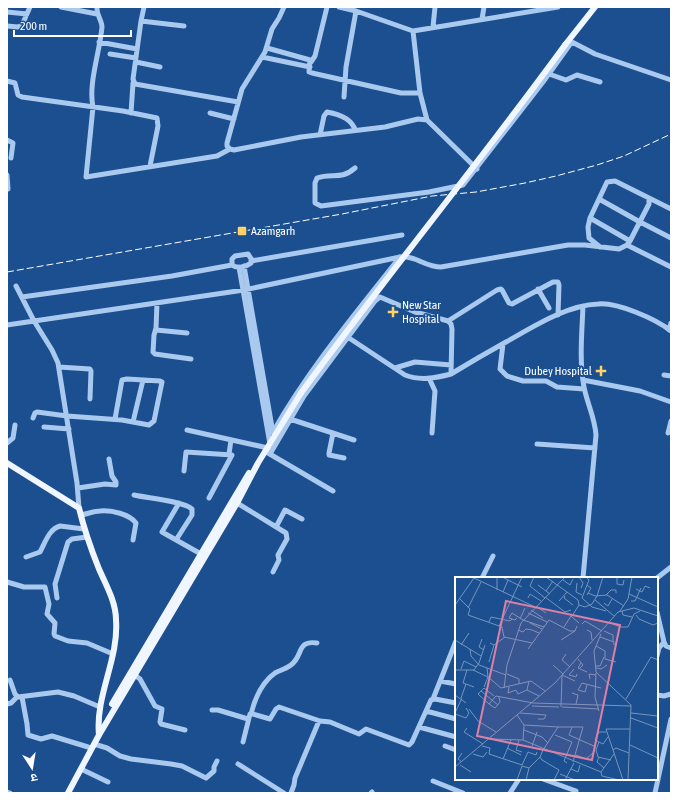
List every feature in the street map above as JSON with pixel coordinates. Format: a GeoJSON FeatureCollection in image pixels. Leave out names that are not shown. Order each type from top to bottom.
{"type":"FeatureCollection","features":[{"type":"Feature","properties":{"kind":"main road"},"geometry":{"type":"LineString","coordinates":[[64,793],[201,554],[249,473],[268,449],[274,435],[301,393],[595,7]]}},
{"type":"Feature","properties":{"kind":"main road"},"geometry":{"type":"LineString","coordinates":[[7,463],[79,508],[84,529],[111,597],[116,612],[117,628],[113,654],[100,707],[99,732]]}},
{"type":"Feature","properties":{"kind":"main road"},"geometry":{"type":"LineString","coordinates":[[133,673],[236,503],[258,463]]}},
{"type":"Feature","properties":{"kind":"main road"},"geometry":{"type":"LineString","coordinates":[[68,793],[91,746]]}},
{"type":"Feature","properties":{"kind":"street"},"geometry":{"type":"LineString","coordinates":[[7,26],[20,26],[30,7]]}},
{"type":"Feature","properties":{"kind":"street"},"geometry":{"type":"LineString","coordinates":[[61,7],[98,14]]}},
{"type":"Feature","properties":{"kind":"street"},"geometry":{"type":"LineString","coordinates":[[97,7],[102,24],[92,98],[93,107],[86,177],[217,156],[230,149],[234,150],[320,135],[385,127],[418,119],[427,120]]}},
{"type":"Feature","properties":{"kind":"street"},"geometry":{"type":"LineString","coordinates":[[131,113],[137,49],[144,7]]}},
{"type":"Feature","properties":{"kind":"street"},"geometry":{"type":"LineString","coordinates":[[230,149],[227,146],[227,143],[242,89],[267,48],[272,29],[284,7]]}},
{"type":"Feature","properties":{"kind":"street"},"geometry":{"type":"LineString","coordinates":[[327,7],[315,56],[311,62],[310,73],[401,93],[420,93]]}},
{"type":"Feature","properties":{"kind":"street"},"geometry":{"type":"LineString","coordinates":[[339,7],[356,11],[413,31],[558,7]]}},
{"type":"Feature","properties":{"kind":"street"},"geometry":{"type":"LineString","coordinates":[[433,27],[435,7]]}},
{"type":"Feature","properties":{"kind":"street"},"geometry":{"type":"LineString","coordinates":[[482,19],[484,7]]}},
{"type":"Feature","properties":{"kind":"street"},"geometry":{"type":"LineString","coordinates":[[344,97],[344,81],[356,11]]}},
{"type":"Feature","properties":{"kind":"street"},"geometry":{"type":"LineString","coordinates":[[7,12],[27,14]]}},
{"type":"Feature","properties":{"kind":"street"},"geometry":{"type":"LineString","coordinates":[[141,21],[184,26]]}},
{"type":"Feature","properties":{"kind":"street"},"geometry":{"type":"LineString","coordinates":[[413,31],[420,93],[427,120],[477,169]]}},
{"type":"Feature","properties":{"kind":"street"},"geometry":{"type":"LineString","coordinates":[[99,42],[137,49]]}},
{"type":"Feature","properties":{"kind":"street"},"geometry":{"type":"LineString","coordinates":[[355,168],[344,176],[317,178],[315,183],[314,203],[321,206],[429,192],[462,186],[477,169],[549,74],[568,42],[595,54],[671,80]]}},
{"type":"Feature","properties":{"kind":"street"},"geometry":{"type":"LineString","coordinates":[[267,48],[309,59],[311,62]]}},
{"type":"Feature","properties":{"kind":"street"},"geometry":{"type":"LineString","coordinates":[[110,54],[160,67]]}},
{"type":"Feature","properties":{"kind":"street"},"geometry":{"type":"LineString","coordinates":[[262,57],[310,68]]}},
{"type":"Feature","properties":{"kind":"street"},"geometry":{"type":"LineString","coordinates":[[549,74],[566,80],[574,75],[580,75],[600,82]]}},
{"type":"Feature","properties":{"kind":"street"},"geometry":{"type":"LineString","coordinates":[[7,81],[15,83],[18,95],[20,97],[157,118],[158,120],[150,166]]}},
{"type":"Feature","properties":{"kind":"street"},"geometry":{"type":"LineString","coordinates":[[134,83],[138,85],[238,102]]}},
{"type":"Feature","properties":{"kind":"street"},"geometry":{"type":"LineString","coordinates":[[320,135],[324,116],[327,112],[350,120],[355,130]]}},
{"type":"Feature","properties":{"kind":"street"},"geometry":{"type":"LineString","coordinates":[[210,113],[234,119]]}},
{"type":"Feature","properties":{"kind":"street"},"geometry":{"type":"LineString","coordinates":[[7,140],[13,143],[11,158]]}},
{"type":"Feature","properties":{"kind":"street"},"geometry":{"type":"LineString","coordinates":[[7,175],[8,189]]}},
{"type":"Feature","properties":{"kind":"street"},"geometry":{"type":"LineString","coordinates":[[600,247],[589,238],[588,227],[590,218],[607,182],[611,180],[615,181],[671,209]]}},
{"type":"Feature","properties":{"kind":"street"},"geometry":{"type":"LineString","coordinates":[[7,325],[246,289],[400,257],[412,258],[427,265],[441,267],[568,245],[584,245],[619,249],[628,243],[649,204],[649,198]]}},
{"type":"Feature","properties":{"kind":"street"},"geometry":{"type":"LineString","coordinates":[[599,199],[671,238]]}},
{"type":"Feature","properties":{"kind":"street"},"geometry":{"type":"LineString","coordinates":[[590,218],[628,243],[671,267]]}},
{"type":"Feature","properties":{"kind":"street"},"geometry":{"type":"LineString","coordinates":[[22,297],[172,276],[232,264],[234,266],[242,267],[251,262],[402,235]]}},
{"type":"Feature","properties":{"kind":"street"},"geometry":{"type":"LineString","coordinates":[[232,264],[232,259],[235,256],[244,254],[248,254],[250,256],[251,262]]}},
{"type":"Feature","properties":{"kind":"street"},"geometry":{"type":"LineString","coordinates":[[274,435],[293,398],[326,351],[400,257]]}},
{"type":"Feature","properties":{"kind":"street"},"geometry":{"type":"LineString","coordinates":[[242,267],[274,435]]}},
{"type":"Feature","properties":{"kind":"street"},"geometry":{"type":"LineString","coordinates":[[448,321],[497,290],[502,290],[509,303],[512,304],[550,283],[558,282],[558,315]]}},
{"type":"Feature","properties":{"kind":"street"},"geometry":{"type":"LineString","coordinates":[[16,286],[34,321],[55,355],[59,367],[78,488],[79,508]]}},
{"type":"Feature","properties":{"kind":"street"},"geometry":{"type":"LineString","coordinates":[[246,289],[268,449]]}},
{"type":"Feature","properties":{"kind":"street"},"geometry":{"type":"LineString","coordinates":[[538,289],[549,308]]}},
{"type":"Feature","properties":{"kind":"street"},"geometry":{"type":"LineString","coordinates":[[268,449],[290,419],[304,396],[380,296],[416,312],[448,321],[451,324],[451,374]]}},
{"type":"Feature","properties":{"kind":"street"},"geometry":{"type":"LineString","coordinates":[[157,303],[156,330],[153,338],[154,353],[191,359]]}},
{"type":"Feature","properties":{"kind":"street"},"geometry":{"type":"LineString","coordinates":[[349,338],[410,377],[429,378],[451,374],[533,326],[583,306],[599,303],[618,306],[643,316],[670,331],[671,323]]}},
{"type":"Feature","properties":{"kind":"street"},"geometry":{"type":"LineString","coordinates":[[583,306],[583,380],[595,429],[595,448],[583,577]]}},
{"type":"Feature","properties":{"kind":"street"},"geometry":{"type":"LineString","coordinates":[[156,330],[187,334]]}},
{"type":"Feature","properties":{"kind":"street"},"geometry":{"type":"LineString","coordinates":[[503,344],[500,369],[507,376],[523,381],[546,381],[557,387],[584,389]]}},
{"type":"Feature","properties":{"kind":"street"},"geometry":{"type":"LineString","coordinates":[[395,368],[415,362],[451,366]]}},
{"type":"Feature","properties":{"kind":"street"},"geometry":{"type":"LineString","coordinates":[[59,367],[90,369],[90,399]]}},
{"type":"Feature","properties":{"kind":"street"},"geometry":{"type":"LineString","coordinates":[[664,375],[671,376]]}},
{"type":"Feature","properties":{"kind":"street"},"geometry":{"type":"LineString","coordinates":[[429,378],[435,391],[432,433]]}},
{"type":"Feature","properties":{"kind":"street"},"geometry":{"type":"LineString","coordinates":[[33,418],[37,412],[67,416],[115,419],[148,425],[154,421],[162,382],[122,380],[115,419]]}},
{"type":"Feature","properties":{"kind":"street"},"geometry":{"type":"LineString","coordinates":[[133,422],[143,380]]}},
{"type":"Feature","properties":{"kind":"street"},"geometry":{"type":"LineString","coordinates":[[583,380],[640,391],[671,402]]}},
{"type":"Feature","properties":{"kind":"street"},"geometry":{"type":"LineString","coordinates":[[290,419],[354,440]]}},
{"type":"Feature","properties":{"kind":"street"},"geometry":{"type":"LineString","coordinates":[[668,433],[671,421]]}},
{"type":"Feature","properties":{"kind":"street"},"geometry":{"type":"LineString","coordinates":[[7,443],[13,438],[15,425]]}},
{"type":"Feature","properties":{"kind":"street"},"geometry":{"type":"LineString","coordinates":[[44,426],[69,429]]}},
{"type":"Feature","properties":{"kind":"street"},"geometry":{"type":"LineString","coordinates":[[187,430],[268,449],[333,491]]}},
{"type":"Feature","properties":{"kind":"street"},"geometry":{"type":"LineString","coordinates":[[333,433],[329,453],[344,458]]}},
{"type":"Feature","properties":{"kind":"street"},"geometry":{"type":"LineString","coordinates":[[228,454],[231,440]]}},
{"type":"Feature","properties":{"kind":"street"},"geometry":{"type":"LineString","coordinates":[[537,444],[595,448]]}},
{"type":"Feature","properties":{"kind":"street"},"geometry":{"type":"LineString","coordinates":[[184,471],[186,452],[232,455],[209,498]]}},
{"type":"Feature","properties":{"kind":"street"},"geometry":{"type":"LineString","coordinates":[[78,488],[105,484],[116,485],[116,482],[112,476],[109,459]]}},
{"type":"Feature","properties":{"kind":"street"},"geometry":{"type":"LineString","coordinates":[[134,496],[179,503],[192,509],[192,513],[176,540]]}},
{"type":"Feature","properties":{"kind":"street"},"geometry":{"type":"LineString","coordinates":[[179,503],[162,532],[201,554]]}},
{"type":"Feature","properties":{"kind":"street"},"geometry":{"type":"LineString","coordinates":[[236,503],[285,532],[287,537],[278,555],[278,560],[273,572]]}},
{"type":"Feature","properties":{"kind":"street"},"geometry":{"type":"LineString","coordinates":[[276,527],[285,510],[302,519]]}},
{"type":"Feature","properties":{"kind":"street"},"geometry":{"type":"LineString","coordinates":[[81,515],[101,511],[117,512],[136,522],[133,540]]}},
{"type":"Feature","properties":{"kind":"street"},"geometry":{"type":"LineString","coordinates":[[26,557],[40,552],[52,531],[56,527],[60,526],[84,529]]}},
{"type":"Feature","properties":{"kind":"street"},"geometry":{"type":"LineString","coordinates":[[57,598],[55,584],[68,542],[72,539],[87,536]]}},
{"type":"Feature","properties":{"kind":"street"},"geometry":{"type":"LineString","coordinates":[[482,577],[493,556]]}},
{"type":"Feature","properties":{"kind":"street"},"geometry":{"type":"LineString","coordinates":[[658,577],[671,567]]}},
{"type":"Feature","properties":{"kind":"street"},"geometry":{"type":"LineString","coordinates":[[7,582],[24,587],[45,587],[49,604],[48,614],[55,623],[55,636],[68,641],[88,643],[113,654]]}},
{"type":"Feature","properties":{"kind":"street"},"geometry":{"type":"LineString","coordinates":[[658,616],[664,642],[666,646],[671,648]]}},
{"type":"Feature","properties":{"kind":"street"},"geometry":{"type":"LineString","coordinates":[[243,742],[258,692],[273,674],[291,665],[305,644],[310,642],[318,643]]}},
{"type":"Feature","properties":{"kind":"street"},"geometry":{"type":"LineString","coordinates":[[658,652],[659,648],[664,642]]}},
{"type":"Feature","properties":{"kind":"street"},"geometry":{"type":"LineString","coordinates":[[212,710],[270,719],[279,707],[319,721],[330,722],[359,734],[366,729],[409,745],[412,742],[429,702],[433,699],[455,643]]}},
{"type":"Feature","properties":{"kind":"street"},"geometry":{"type":"LineString","coordinates":[[449,658],[455,659]]}},
{"type":"Feature","properties":{"kind":"street"},"geometry":{"type":"LineString","coordinates":[[133,673],[142,682],[155,706],[162,710],[161,724],[185,730]]}},
{"type":"Feature","properties":{"kind":"street"},"geometry":{"type":"LineString","coordinates":[[10,680],[19,697],[27,724],[28,735],[41,739],[52,736],[91,746],[107,748],[120,756],[131,759],[182,766],[206,778],[214,771],[217,761]]}},
{"type":"Feature","properties":{"kind":"street"},"geometry":{"type":"LineString","coordinates":[[440,681],[455,684]]}},
{"type":"Feature","properties":{"kind":"street"},"geometry":{"type":"LineString","coordinates":[[7,704],[19,697],[58,692],[74,696],[100,707]]}},
{"type":"Feature","properties":{"kind":"street"},"geometry":{"type":"LineString","coordinates":[[658,695],[664,696],[671,694]]}},
{"type":"Feature","properties":{"kind":"street"},"geometry":{"type":"LineString","coordinates":[[433,699],[455,703]]}},
{"type":"Feature","properties":{"kind":"street"},"geometry":{"type":"LineString","coordinates":[[426,711],[455,719]]}},
{"type":"Feature","properties":{"kind":"street"},"geometry":{"type":"LineString","coordinates":[[658,779],[671,719]]}},
{"type":"Feature","properties":{"kind":"street"},"geometry":{"type":"LineString","coordinates":[[291,793],[295,778],[319,721]]}},
{"type":"Feature","properties":{"kind":"street"},"geometry":{"type":"LineString","coordinates":[[418,727],[455,737]]}},
{"type":"Feature","properties":{"kind":"street"},"geometry":{"type":"LineString","coordinates":[[445,746],[455,750]]}},
{"type":"Feature","properties":{"kind":"street"},"geometry":{"type":"LineString","coordinates":[[238,764],[284,793]]}},
{"type":"Feature","properties":{"kind":"street"},"geometry":{"type":"LineString","coordinates":[[81,769],[108,782]]}},
{"type":"Feature","properties":{"kind":"street"},"geometry":{"type":"LineString","coordinates":[[510,793],[518,780]]}},
{"type":"Feature","properties":{"kind":"street"},"geometry":{"type":"LineString","coordinates":[[549,780],[559,782],[576,791]]}},
{"type":"Feature","properties":{"kind":"street"},"geometry":{"type":"LineString","coordinates":[[655,793],[658,780]]}},
{"type":"Feature","properties":{"kind":"street"},"geometry":{"type":"LineString","coordinates":[[433,781],[463,793]]}},
{"type":"Feature","properties":{"kind":"railway"},"geometry":{"type":"LineString","coordinates":[[7,272],[342,214],[432,196],[476,192],[525,183],[597,165],[624,156],[671,134]]}},
{"type":"Feature","properties":{"kind":"place","name":"Azamgarh"},"geometry":{"type":"Point","coordinates":[242,231]}},
{"type":"Feature","properties":{"kind":"place","name":"New Star Hospital"},"geometry":{"type":"Point","coordinates":[393,312]}},
{"type":"Feature","properties":{"kind":"place","name":"Dubey Hospital"},"geometry":{"type":"Point","coordinates":[601,371]}}]}
